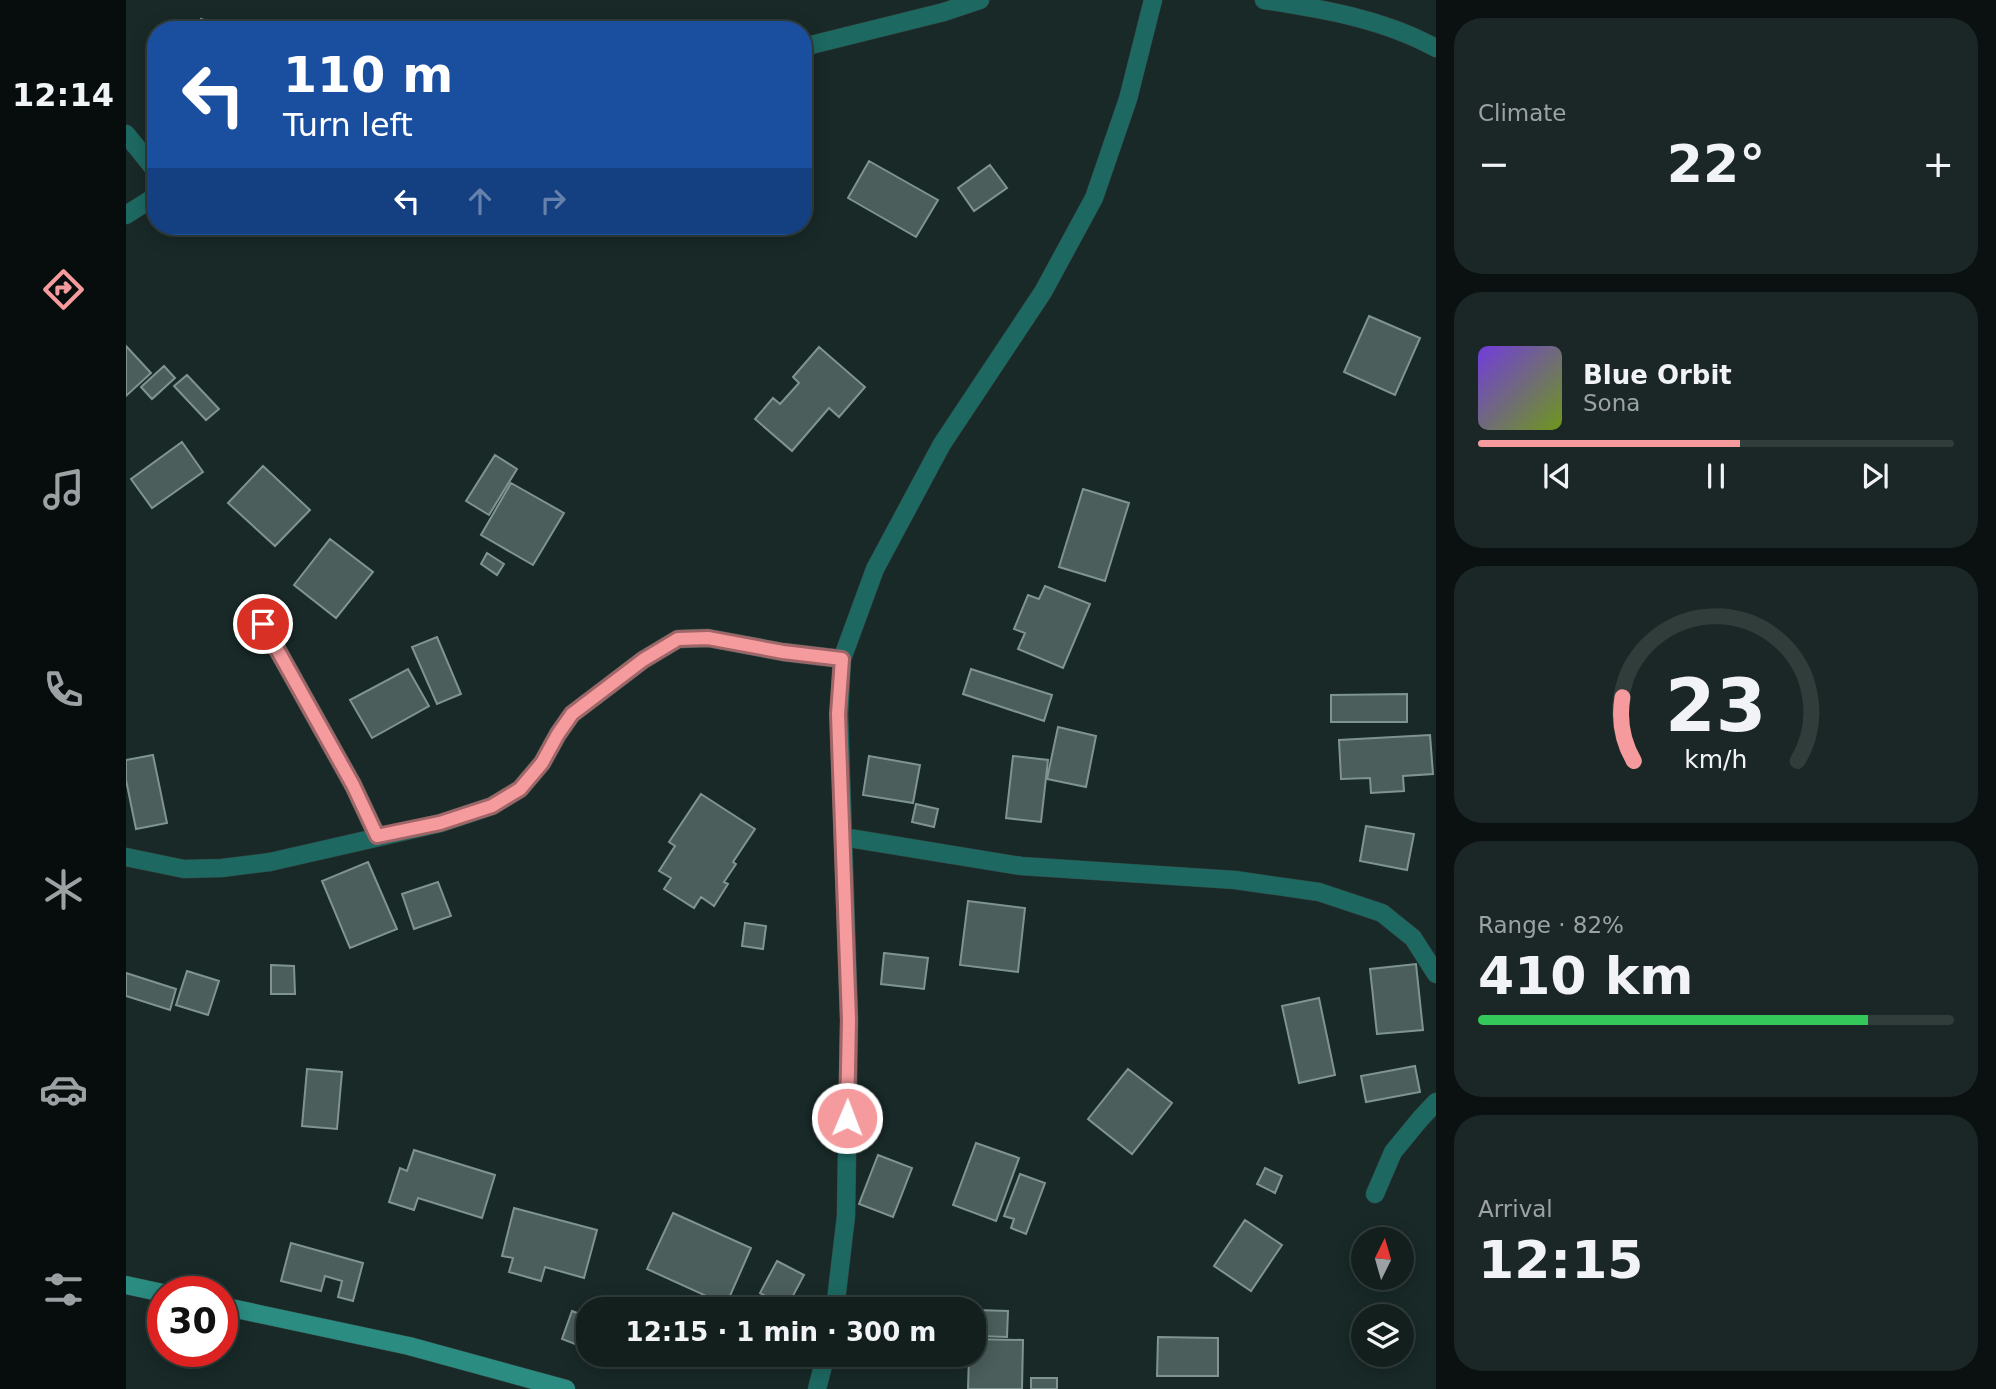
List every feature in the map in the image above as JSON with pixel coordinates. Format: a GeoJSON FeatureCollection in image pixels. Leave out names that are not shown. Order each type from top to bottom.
{"type":"FeatureCollection","features":[{"type":"Feature","properties":{"kind":"main road"},"geometry":{"type":"LineString","coordinates":[[126,1284],[147,1289]]}},
{"type":"Feature","properties":{"kind":"main road"},"geometry":{"type":"LineString","coordinates":[[238,1309],[410,1346],[566,1389]]}},
{"type":"Feature","properties":{"kind":"street"},"geometry":{"type":"LineString","coordinates":[[812,45],[944,12],[980,0]]}},
{"type":"Feature","properties":{"kind":"street"},"geometry":{"type":"LineString","coordinates":[[836,1297],[846,1216],[849,1020],[838,714],[842,659],[875,569],[936,455],[1043,292],[1094,198],[1128,99],[1153,0]]}},
{"type":"Feature","properties":{"kind":"street"},"geometry":{"type":"LineString","coordinates":[[1264,0],[1357,17],[1422,40],[1436,48]]}},
{"type":"Feature","properties":{"kind":"street"},"geometry":{"type":"LineString","coordinates":[[126,134],[147,160]]}},
{"type":"Feature","properties":{"kind":"street"},"geometry":{"type":"LineString","coordinates":[[126,215],[147,202]]}},
{"type":"Feature","properties":{"kind":"street"},"geometry":{"type":"LineString","coordinates":[[263,624],[353,785],[377,836]]}},
{"type":"Feature","properties":{"kind":"street"},"geometry":{"type":"LineString","coordinates":[[126,857],[184,869],[270,862],[440,823],[492,806],[520,789],[542,763],[572,714],[643,660],[678,639],[708,638],[783,652],[842,659]]}},
{"type":"Feature","properties":{"kind":"street"},"geometry":{"type":"LineString","coordinates":[[844,836],[1021,866],[1235,880],[1319,892],[1382,913],[1413,938],[1436,974]]}},
{"type":"Feature","properties":{"kind":"street"},"geometry":{"type":"LineString","coordinates":[[1375,1194],[1392,1152],[1436,1102]]}},
{"type":"Feature","properties":{"kind":"street"},"geometry":{"type":"LineString","coordinates":[[817,1389],[823,1367]]}},
{"type":"Feature","properties":{"kind":"building"},"geometry":{"type":"Polygon","coordinates":[[[869,161],[938,200],[916,237],[848,198],[869,161]]]}},
{"type":"Feature","properties":{"kind":"building"},"geometry":{"type":"Polygon","coordinates":[[[990,165],[1007,188],[974,211],[958,188],[990,165]]]}},
{"type":"Feature","properties":{"kind":"building"},"geometry":{"type":"Polygon","coordinates":[[[1369,316],[1420,338],[1395,395],[1344,372],[1369,316]]]}},
{"type":"Feature","properties":{"kind":"building"},"geometry":{"type":"Polygon","coordinates":[[[126,346],[151,373],[126,396],[126,346]]]}},
{"type":"Feature","properties":{"kind":"building"},"geometry":{"type":"Polygon","coordinates":[[[819,347],[865,387],[839,417],[829,408],[792,451],[755,419],[773,398],[780,404],[799,383],[793,377],[819,347]]]}},
{"type":"Feature","properties":{"kind":"building"},"geometry":{"type":"Polygon","coordinates":[[[164,366],[175,378],[152,399],[141,387],[164,366]]]}},
{"type":"Feature","properties":{"kind":"building"},"geometry":{"type":"Polygon","coordinates":[[[187,375],[219,409],[206,420],[174,386],[187,375]]]}},
{"type":"Feature","properties":{"kind":"building"},"geometry":{"type":"Polygon","coordinates":[[[182,442],[203,472],[152,508],[131,479],[182,442]]]}},
{"type":"Feature","properties":{"kind":"building"},"geometry":{"type":"Polygon","coordinates":[[[495,455],[517,469],[489,515],[466,501],[495,455]]]}},
{"type":"Feature","properties":{"kind":"building"},"geometry":{"type":"Polygon","coordinates":[[[263,466],[310,510],[275,546],[228,503],[263,466]]]}},
{"type":"Feature","properties":{"kind":"building"},"geometry":{"type":"Polygon","coordinates":[[[511,483],[564,513],[533,565],[481,535],[511,483]]]}},
{"type":"Feature","properties":{"kind":"building"},"geometry":{"type":"Polygon","coordinates":[[[1083,489],[1129,503],[1105,581],[1059,567],[1083,489]]]}},
{"type":"Feature","properties":{"kind":"building"},"geometry":{"type":"Polygon","coordinates":[[[330,539],[373,572],[336,618],[294,585],[330,539]]]}},
{"type":"Feature","properties":{"kind":"building"},"geometry":{"type":"Polygon","coordinates":[[[487,553],[504,564],[497,575],[481,564],[487,553]]]}},
{"type":"Feature","properties":{"kind":"building"},"geometry":{"type":"Polygon","coordinates":[[[1045,586],[1090,604],[1063,668],[1018,649],[1025,633],[1014,629],[1028,595],[1039,599],[1045,586]]]}},
{"type":"Feature","properties":{"kind":"building"},"geometry":{"type":"Polygon","coordinates":[[[437,637],[461,694],[437,704],[412,647],[437,637]]]}},
{"type":"Feature","properties":{"kind":"building"},"geometry":{"type":"Polygon","coordinates":[[[408,669],[429,706],[372,738],[350,700],[408,669]]]}},
{"type":"Feature","properties":{"kind":"building"},"geometry":{"type":"Polygon","coordinates":[[[971,669],[1052,695],[1044,721],[963,694],[971,669]]]}},
{"type":"Feature","properties":{"kind":"building"},"geometry":{"type":"Polygon","coordinates":[[[1407,694],[1407,722],[1331,722],[1331,695],[1407,694]]]}},
{"type":"Feature","properties":{"kind":"building"},"geometry":{"type":"Polygon","coordinates":[[[1058,727],[1096,736],[1086,787],[1047,779],[1058,727]]]}},
{"type":"Feature","properties":{"kind":"building"},"geometry":{"type":"Polygon","coordinates":[[[1430,735],[1433,774],[1403,776],[1404,791],[1371,793],[1370,778],[1341,779],[1339,740],[1430,735]]]}},
{"type":"Feature","properties":{"kind":"building"},"geometry":{"type":"Polygon","coordinates":[[[153,755],[167,823],[136,829],[126,780],[126,760],[153,755]]]}},
{"type":"Feature","properties":{"kind":"building"},"geometry":{"type":"Polygon","coordinates":[[[869,756],[920,765],[913,803],[863,795],[869,756]]]}},
{"type":"Feature","properties":{"kind":"building"},"geometry":{"type":"Polygon","coordinates":[[[1013,756],[1048,760],[1041,822],[1006,818],[1013,756]]]}},
{"type":"Feature","properties":{"kind":"building"},"geometry":{"type":"Polygon","coordinates":[[[701,794],[755,829],[733,862],[736,864],[724,882],[728,884],[714,906],[701,897],[694,908],[664,889],[671,878],[659,871],[675,846],[669,842],[701,794]]]}},
{"type":"Feature","properties":{"kind":"building"},"geometry":{"type":"Polygon","coordinates":[[[916,804],[938,809],[934,827],[912,822],[916,804]]]}},
{"type":"Feature","properties":{"kind":"building"},"geometry":{"type":"Polygon","coordinates":[[[1366,826],[1414,834],[1407,870],[1360,861],[1366,826]]]}},
{"type":"Feature","properties":{"kind":"building"},"geometry":{"type":"Polygon","coordinates":[[[368,862],[397,929],[350,948],[322,881],[368,862]]]}},
{"type":"Feature","properties":{"kind":"building"},"geometry":{"type":"Polygon","coordinates":[[[438,882],[451,916],[414,929],[402,894],[438,882]]]}},
{"type":"Feature","properties":{"kind":"building"},"geometry":{"type":"Polygon","coordinates":[[[968,901],[1025,908],[1018,972],[960,965],[968,901]]]}},
{"type":"Feature","properties":{"kind":"building"},"geometry":{"type":"Polygon","coordinates":[[[745,923],[766,926],[763,949],[742,946],[745,923]]]}},
{"type":"Feature","properties":{"kind":"building"},"geometry":{"type":"Polygon","coordinates":[[[884,953],[928,958],[924,989],[881,984],[884,953]]]}},
{"type":"Feature","properties":{"kind":"building"},"geometry":{"type":"Polygon","coordinates":[[[1416,964],[1423,1030],[1377,1034],[1370,969],[1416,964]]]}},
{"type":"Feature","properties":{"kind":"building"},"geometry":{"type":"Polygon","coordinates":[[[271,965],[294,966],[295,994],[271,994],[271,965]]]}},
{"type":"Feature","properties":{"kind":"building"},"geometry":{"type":"Polygon","coordinates":[[[187,971],[219,981],[208,1015],[176,1005],[187,971]]]}},
{"type":"Feature","properties":{"kind":"building"},"geometry":{"type":"Polygon","coordinates":[[[126,973],[176,989],[170,1010],[126,996],[126,973]]]}},
{"type":"Feature","properties":{"kind":"building"},"geometry":{"type":"Polygon","coordinates":[[[1319,998],[1335,1075],[1299,1083],[1282,1006],[1319,998]]]}},
{"type":"Feature","properties":{"kind":"building"},"geometry":{"type":"Polygon","coordinates":[[[1415,1066],[1420,1092],[1366,1102],[1361,1076],[1415,1066]]]}},
{"type":"Feature","properties":{"kind":"building"},"geometry":{"type":"Polygon","coordinates":[[[307,1069],[342,1072],[337,1129],[302,1126],[307,1069]]]}},
{"type":"Feature","properties":{"kind":"building"},"geometry":{"type":"Polygon","coordinates":[[[1128,1069],[1172,1103],[1132,1154],[1088,1119],[1128,1069]]]}},
{"type":"Feature","properties":{"kind":"building"},"geometry":{"type":"Polygon","coordinates":[[[976,1143],[1019,1158],[996,1221],[953,1205],[976,1143]]]}},
{"type":"Feature","properties":{"kind":"building"},"geometry":{"type":"Polygon","coordinates":[[[414,1150],[495,1175],[482,1218],[418,1198],[414,1210],[389,1202],[400,1168],[407,1171],[414,1150]]]}},
{"type":"Feature","properties":{"kind":"building"},"geometry":{"type":"Polygon","coordinates":[[[878,1155],[912,1168],[893,1217],[859,1204],[878,1155]]]}},
{"type":"Feature","properties":{"kind":"building"},"geometry":{"type":"Polygon","coordinates":[[[1265,1168],[1282,1176],[1275,1193],[1257,1184],[1265,1168]]]}},
{"type":"Feature","properties":{"kind":"building"},"geometry":{"type":"Polygon","coordinates":[[[1020,1174],[1045,1183],[1026,1234],[1011,1228],[1014,1219],[1004,1216],[1020,1174]]]}},
{"type":"Feature","properties":{"kind":"building"},"geometry":{"type":"Polygon","coordinates":[[[514,1208],[597,1230],[584,1278],[545,1267],[541,1281],[509,1272],[513,1258],[502,1256],[514,1208]]]}},
{"type":"Feature","properties":{"kind":"building"},"geometry":{"type":"Polygon","coordinates":[[[673,1213],[751,1248],[730,1297],[708,1297],[647,1269],[673,1213]]]}},
{"type":"Feature","properties":{"kind":"building"},"geometry":{"type":"Polygon","coordinates":[[[1245,1220],[1282,1245],[1251,1291],[1214,1266],[1245,1220]]]}},
{"type":"Feature","properties":{"kind":"building"},"geometry":{"type":"Polygon","coordinates":[[[291,1243],[363,1263],[353,1301],[338,1297],[342,1281],[325,1276],[321,1291],[281,1281],[291,1243]]]}},
{"type":"Feature","properties":{"kind":"building"},"geometry":{"type":"Polygon","coordinates":[[[777,1261],[804,1275],[792,1297],[768,1297],[760,1293],[777,1261]]]}},
{"type":"Feature","properties":{"kind":"building"},"geometry":{"type":"Polygon","coordinates":[[[986,1310],[1008,1311],[1007,1337],[986,1336],[986,1310]]]}},
{"type":"Feature","properties":{"kind":"building"},"geometry":{"type":"Polygon","coordinates":[[[572,1311],[576,1312],[576,1344],[562,1339],[572,1311]]]}},
{"type":"Feature","properties":{"kind":"building"},"geometry":{"type":"Polygon","coordinates":[[[1158,1337],[1218,1338],[1218,1376],[1157,1376],[1158,1337]]]}},
{"type":"Feature","properties":{"kind":"building"},"geometry":{"type":"Polygon","coordinates":[[[986,1339],[1023,1340],[1022,1389],[968,1389],[969,1367],[986,1367],[986,1339]]]}},
{"type":"Feature","properties":{"kind":"building"},"geometry":{"type":"Polygon","coordinates":[[[1031,1378],[1057,1378],[1057,1389],[1031,1389],[1031,1378]]]}},
{"type":"Feature","properties":{"kind":"route"},"geometry":{"type":"LineString","coordinates":[[263,624],[353,785],[377,836],[440,823],[492,806],[520,789],[542,763],[572,714],[643,660],[678,639],[708,638],[783,652],[842,659],[838,714],[849,1020],[847,1118]]}}]}
